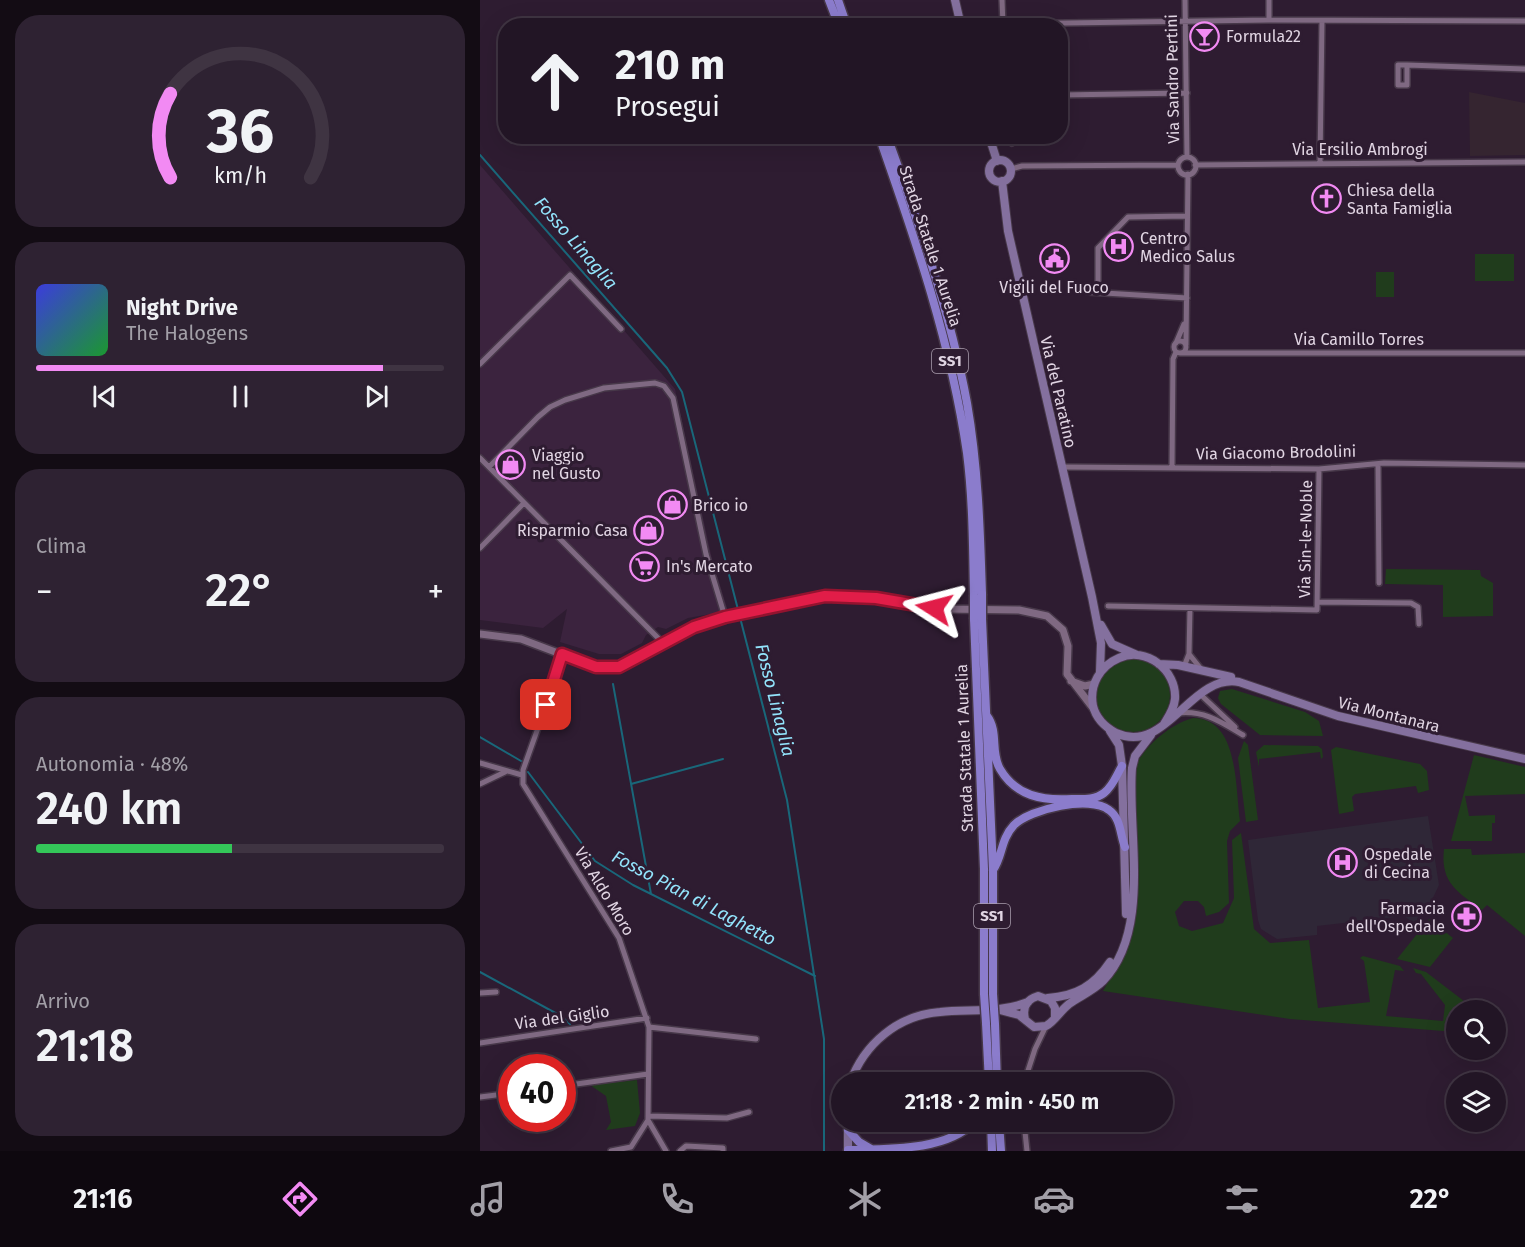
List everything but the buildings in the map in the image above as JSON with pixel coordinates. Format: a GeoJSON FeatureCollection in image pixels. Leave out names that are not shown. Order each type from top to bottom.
{"type":"FeatureCollection","features":[{"type":"Feature","properties":{"kind":"highway"},"geometry":{"type":"LineString","coordinates":[[829,0],[836,18]]}},
{"type":"Feature","properties":{"kind":"highway"},"geometry":{"type":"LineString","coordinates":[[838,0],[844,18]]}},
{"type":"Feature","properties":{"kind":"highway","name":"Strada Statale 1 Aurelia"},"geometry":{"type":"LineString","coordinates":[[882,144],[920,252],[948,353],[967,455],[978,594]]}},
{"type":"Feature","properties":{"kind":"highway","name":"Strada Statale 1 Aurelia"},"geometry":{"type":"LineString","coordinates":[[890,144],[927,248],[961,372],[976,465],[981,519],[978,619],[990,1024],[989,1072]]}},
{"type":"Feature","properties":{"kind":"highway","name":"Strada Statale 1 Aurelia"},"geometry":{"type":"LineString","coordinates":[[978,619],[987,715],[993,870],[989,994]]}},
{"type":"Feature","properties":{"kind":"highway"},"geometry":{"type":"LineString","coordinates":[[987,715],[993,724],[995,756],[999,767],[1018,789],[1033,797],[1055,800],[1098,796],[1113,784],[1122,766]]}},
{"type":"Feature","properties":{"kind":"highway"},"geometry":{"type":"LineString","coordinates":[[993,870],[998,862],[1002,842],[1012,827],[1031,813],[1050,807],[1093,804],[1105,807],[1116,818],[1125,847]]}},
{"type":"Feature","properties":{"kind":"highway","name":"Strada Statale 1 Aurelia"},"geometry":{"type":"LineString","coordinates":[[990,1024],[996,1072]]}},
{"type":"Feature","properties":{"kind":"highway"},"geometry":{"type":"LineString","coordinates":[[852,1132],[859,1142],[871,1149]]}},
{"type":"Feature","properties":{"kind":"highway"},"geometry":{"type":"LineString","coordinates":[[848,1151],[944,1144],[965,1132]]}},
{"type":"Feature","properties":{"kind":"highway"},"geometry":{"type":"LineString","coordinates":[[991,1132],[992,1151]]}},
{"type":"Feature","properties":{"kind":"highway"},"geometry":{"type":"LineString","coordinates":[[1000,1132],[1001,1151]]}},
{"type":"Feature","properties":{"kind":"main road"},"geometry":{"type":"LineString","coordinates":[[955,0],[959,18]]}},
{"type":"Feature","properties":{"kind":"main road"},"geometry":{"type":"LineString","coordinates":[[992,144],[997,161]]}},
{"type":"Feature","properties":{"kind":"main road"},"geometry":{"type":"LineString","coordinates":[[997,161],[1006,162],[1011,169],[1009,177],[1002,181],[994,180],[990,173],[991,166],[997,161]]}},
{"type":"Feature","properties":{"kind":"main road","name":"Via del Paratino"},"geometry":{"type":"LineString","coordinates":[[1002,181],[1008,231],[1094,608]]}},
{"type":"Feature","properties":{"kind":"main road"},"geometry":{"type":"LineString","coordinates":[[1094,608],[1107,638],[1116,646],[1160,664],[1205,671],[1232,678],[1249,686]]}},
{"type":"Feature","properties":{"kind":"main road"},"geometry":{"type":"LineString","coordinates":[[1094,608],[1101,643],[1100,672]]}},
{"type":"Feature","properties":{"kind":"main road"},"geometry":{"type":"LineString","coordinates":[[856,1072],[874,1043],[903,1022],[938,1012],[996,1010],[1028,1002],[1038,996],[1065,997],[1083,990],[1103,972],[1118,950],[1125,920],[1122,766],[1119,745],[1099,718],[1094,707],[1094,684],[1100,672],[1110,662],[1123,656],[1137,655]]}},
{"type":"Feature","properties":{"kind":"main road"},"geometry":{"type":"LineString","coordinates":[[1160,664],[1173,684],[1175,698],[1172,712],[1164,724]]}},
{"type":"Feature","properties":{"kind":"main road"},"geometry":{"type":"LineString","coordinates":[[996,1010],[1025,1018],[1034,1027],[1046,1026],[1104,980],[1126,943],[1130,921],[1133,856],[1131,768],[1142,745],[1153,732],[1214,684],[1226,680],[1249,686]]}},
{"type":"Feature","properties":{"kind":"main road","name":"Via Montanara"},"geometry":{"type":"LineString","coordinates":[[1249,686],[1338,716],[1525,759]]}},
{"type":"Feature","properties":{"kind":"main road"},"geometry":{"type":"LineString","coordinates":[[1110,730],[1124,736],[1139,737],[1153,732]]}},
{"type":"Feature","properties":{"kind":"main road"},"geometry":{"type":"LineString","coordinates":[[1048,998],[1055,1008],[1055,1017]]}},
{"type":"Feature","properties":{"kind":"main road"},"geometry":{"type":"LineString","coordinates":[[1025,1018],[1024,1009],[1028,1002]]}},
{"type":"Feature","properties":{"kind":"main road"},"geometry":{"type":"LineString","coordinates":[[848,1132],[848,1151]]}},
{"type":"Feature","properties":{"kind":"street"},"geometry":{"type":"LineString","coordinates":[[1002,0],[1003,18]]}},
{"type":"Feature","properties":{"kind":"street","name":"Via Sandro Pertini"},"geometry":{"type":"LineString","coordinates":[[1185,0],[1187,157]]}},
{"type":"Feature","properties":{"kind":"street"},"geometry":{"type":"LineString","coordinates":[[1269,0],[1269,20]]}},
{"type":"Feature","properties":{"kind":"street"},"geometry":{"type":"LineString","coordinates":[[1068,24],[1269,20],[1525,21]]}},
{"type":"Feature","properties":{"kind":"street"},"geometry":{"type":"LineString","coordinates":[[1320,163],[1322,21]]}},
{"type":"Feature","properties":{"kind":"street"},"geometry":{"type":"LineString","coordinates":[[1407,64],[1525,69]]}},
{"type":"Feature","properties":{"kind":"street"},"geometry":{"type":"LineString","coordinates":[[1068,95],[1186,93]]}},
{"type":"Feature","properties":{"kind":"street"},"geometry":{"type":"LineString","coordinates":[[1187,157],[1195,165],[1194,170],[1188,174],[1180,171],[1178,165],[1182,158],[1187,157]]}},
{"type":"Feature","properties":{"kind":"street","name":"Via Ersilio Ambrogi"},"geometry":{"type":"LineString","coordinates":[[1195,165],[1525,162]]}},
{"type":"Feature","properties":{"kind":"street"},"geometry":{"type":"LineString","coordinates":[[1011,169],[1022,166],[1178,165]]}},
{"type":"Feature","properties":{"kind":"street"},"geometry":{"type":"LineString","coordinates":[[1172,467],[1173,359],[1186,346],[1188,174]]}},
{"type":"Feature","properties":{"kind":"street"},"geometry":{"type":"LineString","coordinates":[[1098,292],[1098,248],[1128,217],[1187,216]]}},
{"type":"Feature","properties":{"kind":"street"},"geometry":{"type":"LineString","coordinates":[[480,364],[570,275],[621,329]]}},
{"type":"Feature","properties":{"kind":"street"},"geometry":{"type":"LineString","coordinates":[[1088,291],[1187,298]]}},
{"type":"Feature","properties":{"kind":"street"},"geometry":{"type":"LineString","coordinates":[[1179,352],[1176,343],[1186,320]]}},
{"type":"Feature","properties":{"kind":"street"},"geometry":{"type":"LineString","coordinates":[[1176,343],[1182,341],[1192,353]]}},
{"type":"Feature","properties":{"kind":"street","name":"Via Camillo Torres"},"geometry":{"type":"LineString","coordinates":[[1179,352],[1525,353]]}},
{"type":"Feature","properties":{"kind":"street"},"geometry":{"type":"LineString","coordinates":[[489,467],[550,407],[604,388],[655,383],[664,386],[673,398],[706,554],[720,600],[728,616]]}},
{"type":"Feature","properties":{"kind":"street"},"geometry":{"type":"LineString","coordinates":[[480,458],[663,643]]}},
{"type":"Feature","properties":{"kind":"street"},"geometry":{"type":"LineString","coordinates":[[1378,464],[1379,583]]}},
{"type":"Feature","properties":{"kind":"street","name":"Via Giacomo Brodolini"},"geometry":{"type":"LineString","coordinates":[[1063,467],[1319,469],[1378,464],[1525,465]]}},
{"type":"Feature","properties":{"kind":"street","name":"Via Sin-le-Noble"},"geometry":{"type":"LineString","coordinates":[[1190,608],[1317,610],[1319,469]]}},
{"type":"Feature","properties":{"kind":"street"},"geometry":{"type":"LineString","coordinates":[[480,548],[524,503]]}},
{"type":"Feature","properties":{"kind":"street"},"geometry":{"type":"LineString","coordinates":[[480,634],[521,639],[587,664],[611,668],[626,665],[690,628],[728,616],[812,598],[849,596],[945,609],[1019,610],[1040,613],[1053,619],[1063,630],[1068,646],[1067,669],[1070,681],[1088,700],[1099,718]]}},
{"type":"Feature","properties":{"kind":"street"},"geometry":{"type":"LineString","coordinates":[[1317,602],[1411,603],[1418,607],[1419,624]]}},
{"type":"Feature","properties":{"kind":"street"},"geometry":{"type":"LineString","coordinates":[[1108,606],[1190,608],[1189,654],[1185,664],[1178,665]]}},
{"type":"Feature","properties":{"kind":"street"},"geometry":{"type":"LineString","coordinates":[[480,763],[522,775],[562,654]]}},
{"type":"Feature","properties":{"kind":"street"},"geometry":{"type":"LineString","coordinates":[[1189,654],[1195,664],[1205,671]]}},
{"type":"Feature","properties":{"kind":"street"},"geometry":{"type":"LineString","coordinates":[[1070,681],[1085,686],[1094,684]]}},
{"type":"Feature","properties":{"kind":"street"},"geometry":{"type":"LineString","coordinates":[[1177,713],[1202,713],[1243,735],[1201,695]]}},
{"type":"Feature","properties":{"kind":"street"},"geometry":{"type":"LineString","coordinates":[[480,784],[505,772]]}},
{"type":"Feature","properties":{"kind":"street","name":"Via Aldo Moro"},"geometry":{"type":"LineString","coordinates":[[522,775],[528,791],[612,924],[647,1018],[649,1027],[648,1118]]}},
{"type":"Feature","properties":{"kind":"street"},"geometry":{"type":"LineString","coordinates":[[480,993],[496,992]]}},
{"type":"Feature","properties":{"kind":"street","name":"Via del Giglio"},"geometry":{"type":"LineString","coordinates":[[480,1043],[647,1018]]}},
{"type":"Feature","properties":{"kind":"street"},"geometry":{"type":"LineString","coordinates":[[1028,1072],[1046,1026]]}},
{"type":"Feature","properties":{"kind":"street"},"geometry":{"type":"LineString","coordinates":[[649,1027],[756,1039]]}},
{"type":"Feature","properties":{"kind":"street"},"geometry":{"type":"LineString","coordinates":[[576,1084],[648,1074]]}},
{"type":"Feature","properties":{"kind":"street"},"geometry":{"type":"LineString","coordinates":[[480,1097],[498,1095]]}},
{"type":"Feature","properties":{"kind":"street"},"geometry":{"type":"LineString","coordinates":[[648,1118],[727,1118],[749,1112]]}},
{"type":"Feature","properties":{"kind":"street"},"geometry":{"type":"LineString","coordinates":[[611,1151],[631,1147],[648,1118]]}},
{"type":"Feature","properties":{"kind":"street"},"geometry":{"type":"LineString","coordinates":[[648,1118],[666,1151]]}},
{"type":"Feature","properties":{"kind":"street"},"geometry":{"type":"LineString","coordinates":[[1025,1132],[1028,1151]]}},
{"type":"Feature","properties":{"kind":"street"},"geometry":{"type":"LineString","coordinates":[[680,1151],[686,1146],[723,1148],[723,1151]]}},
{"type":"Feature","properties":{"kind":"shaded area"},"geometry":{"type":"Polygon","coordinates":[[[1469,92],[1525,103],[1525,155],[1470,156],[1469,92]]]}},
{"type":"Feature","properties":{"kind":"shaded area"},"geometry":{"type":"Polygon","coordinates":[[[480,165],[675,389],[712,559],[728,611],[688,618],[666,629],[658,627],[646,635],[642,643],[621,654],[599,654],[560,642],[567,609],[543,628],[480,620],[480,165]]]}},
{"type":"Feature","properties":{"kind":"shaded area","name":"Ospedale di Cecina"},"geometry":{"type":"Polygon","coordinates":[[[1428,816],[1439,885],[1430,904],[1415,924],[1404,916],[1317,926],[1317,935],[1277,939],[1261,929],[1248,840],[1428,816]]]}},
{"type":"Feature","properties":{"kind":"green space"},"geometry":{"type":"Polygon","coordinates":[[[1475,254],[1514,254],[1514,281],[1475,281],[1475,254]]]}},
{"type":"Feature","properties":{"kind":"green space"},"geometry":{"type":"Polygon","coordinates":[[[1376,272],[1394,272],[1394,297],[1376,297],[1376,272]]]}},
{"type":"Feature","properties":{"kind":"green space"},"geometry":{"type":"Polygon","coordinates":[[[1386,569],[1480,570],[1481,576],[1493,583],[1493,616],[1443,617],[1443,585],[1385,584],[1386,569]]]}},
{"type":"Feature","properties":{"kind":"green space"},"geometry":{"type":"Polygon","coordinates":[[[1133,658],[1147,661],[1159,669],[1167,681],[1170,695],[1167,709],[1159,721],[1147,729],[1133,732],[1119,729],[1107,721],[1099,709],[1096,695],[1099,681],[1107,669],[1119,661],[1133,658]]]}},
{"type":"Feature","properties":{"kind":"green space"},"geometry":{"type":"Polygon","coordinates":[[[1232,689],[1305,712],[1319,721],[1323,736],[1260,735],[1221,704],[1218,698],[1220,691],[1232,689]]]}},
{"type":"Feature","properties":{"kind":"green space"},"geometry":{"type":"Polygon","coordinates":[[[1193,718],[1208,721],[1219,729],[1227,742],[1235,773],[1240,821],[1230,831],[1227,841],[1229,903],[1219,912],[1206,916],[1204,907],[1198,901],[1184,901],[1175,912],[1179,926],[1192,931],[1223,923],[1234,898],[1232,840],[1241,833],[1254,929],[1270,943],[1309,940],[1318,1008],[1370,1002],[1364,961],[1360,958],[1363,956],[1400,966],[1404,971],[1395,970],[1386,1016],[1443,1021],[1445,1005],[1421,974],[1416,973],[1413,968],[1426,972],[1463,1000],[1446,1000],[1446,1031],[1290,1019],[1103,991],[1127,949],[1133,931],[1134,769],[1144,753],[1158,738],[1184,721],[1193,718]]]}},
{"type":"Feature","properties":{"kind":"green space"},"geometry":{"type":"Polygon","coordinates":[[[1244,741],[1248,745],[1258,820],[1246,822],[1238,758],[1244,741]]]}},
{"type":"Feature","properties":{"kind":"green space"},"geometry":{"type":"Polygon","coordinates":[[[1264,745],[1318,746],[1322,749],[1323,757],[1321,759],[1320,752],[1259,759],[1259,767],[1256,752],[1264,745]]]}},
{"type":"Feature","properties":{"kind":"green space"},"geometry":{"type":"Polygon","coordinates":[[[1336,747],[1420,764],[1427,771],[1429,790],[1418,793],[1416,786],[1355,794],[1352,797],[1354,811],[1339,814],[1331,750],[1336,747]]]}},
{"type":"Feature","properties":{"kind":"green space"},"geometry":{"type":"Polygon","coordinates":[[[1474,755],[1525,767],[1525,794],[1465,796],[1469,816],[1495,815],[1495,823],[1492,823],[1492,841],[1451,841],[1474,755]]]}},
{"type":"Feature","properties":{"kind":"green space"},"geometry":{"type":"Polygon","coordinates":[[[1444,849],[1471,849],[1472,855],[1525,853],[1525,936],[1487,905],[1482,910],[1458,892],[1445,870],[1444,849]]]}},
{"type":"Feature","properties":{"kind":"green space"},"geometry":{"type":"Polygon","coordinates":[[[1429,919],[1453,938],[1430,967],[1397,959],[1429,919]]]}},
{"type":"Feature","properties":{"kind":"green space"},"geometry":{"type":"Polygon","coordinates":[[[637,1080],[640,1113],[635,1126],[606,1130],[611,1122],[606,1096],[590,1085],[637,1080]]]}},
{"type":"Feature","properties":{"kind":"waterway","name":"Fosso Linaglia"},"geometry":{"type":"LineString","coordinates":[[480,155],[667,368],[682,392],[787,800],[824,1039],[824,1151]]}},
{"type":"Feature","properties":{"kind":"waterway"},"geometry":{"type":"LineString","coordinates":[[613,684],[651,894]]}},
{"type":"Feature","properties":{"kind":"waterway","name":"Fosso Pian di Laghetto"},"geometry":{"type":"LineString","coordinates":[[480,737],[521,761]]}},
{"type":"Feature","properties":{"kind":"waterway"},"geometry":{"type":"LineString","coordinates":[[631,784],[723,759]]}},
{"type":"Feature","properties":{"kind":"waterway","name":"Fosso Pian di Laghetto"},"geometry":{"type":"LineString","coordinates":[[528,772],[595,861],[633,885],[815,976]]}},
{"type":"Feature","properties":{"kind":"waterway"},"geometry":{"type":"LineString","coordinates":[[480,972],[561,1016],[570,1024]]}},
{"type":"Feature","properties":{"kind":"place","name":"Formula22"},"geometry":{"type":"Point","coordinates":[1205,36]}},
{"type":"Feature","properties":{"kind":"place","name":"Chiesa della Santa Famiglia"},"geometry":{"type":"Point","coordinates":[1326,199]}},
{"type":"Feature","properties":{"kind":"place","name":"Centro Medico Salus"},"geometry":{"type":"Point","coordinates":[1119,247]}},
{"type":"Feature","properties":{"kind":"place","name":"Vigili del Fuoco"},"geometry":{"type":"Point","coordinates":[1054,259]}},
{"type":"Feature","properties":{"kind":"place","name":"Viaggio nel Gusto"},"geometry":{"type":"Point","coordinates":[511,464]}},
{"type":"Feature","properties":{"kind":"place","name":"Brico io"},"geometry":{"type":"Point","coordinates":[672,505]}},
{"type":"Feature","properties":{"kind":"place","name":"Risparmio Casa"},"geometry":{"type":"Point","coordinates":[649,530]}},
{"type":"Feature","properties":{"kind":"place","name":"In's Mercato"},"geometry":{"type":"Point","coordinates":[645,566]}},
{"type":"Feature","properties":{"kind":"place","name":"Ospedale di Cecina"},"geometry":{"type":"Point","coordinates":[1343,863]}},
{"type":"Feature","properties":{"kind":"place","name":"Farmacia dell'Ospedale"},"geometry":{"type":"Point","coordinates":[1466,917]}},
{"type":"Feature","properties":{"kind":"route"},"geometry":{"type":"LineString","coordinates":[[546,705],[562,654],[596,667],[619,667],[633,662],[690,628],[725,617],[825,596],[876,598],[934,608]]}}]}
